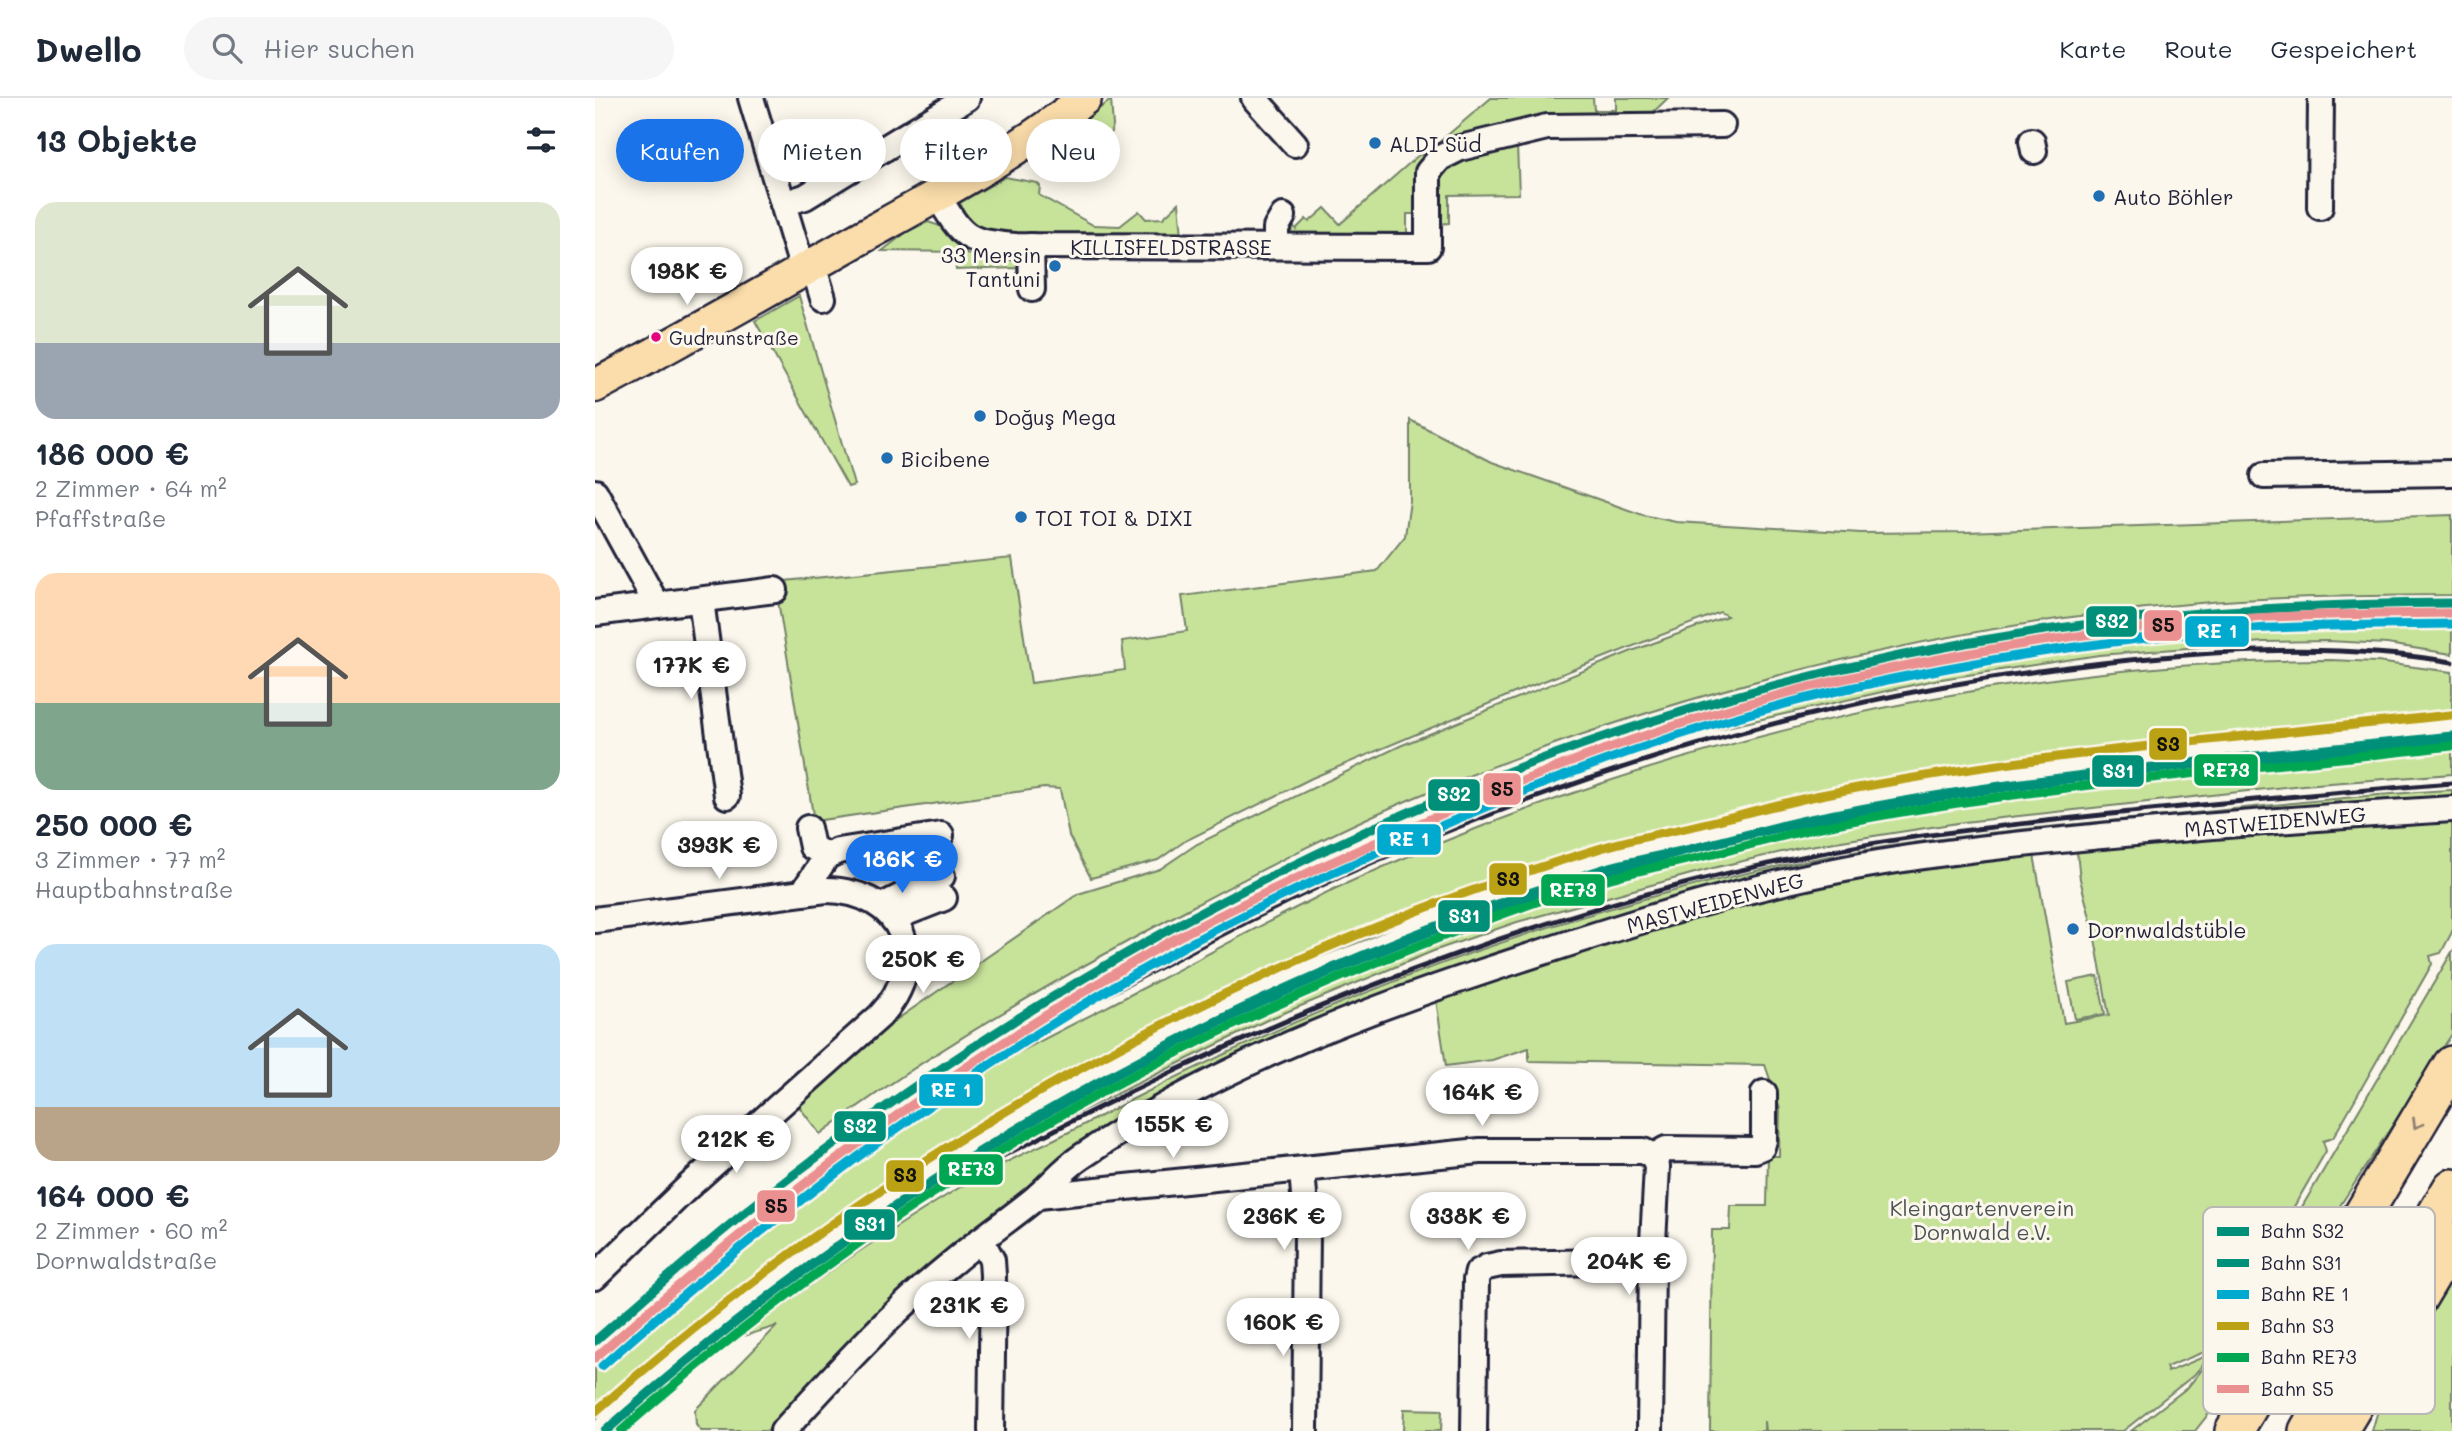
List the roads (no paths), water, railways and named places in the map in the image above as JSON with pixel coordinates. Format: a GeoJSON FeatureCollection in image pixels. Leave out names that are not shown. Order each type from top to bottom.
{"type":"FeatureCollection","features":[{"type":"Feature","properties":{"kind":"highway"},"geometry":{"type":"LineString","coordinates":[[2367,1207],[2452,1065]]}},
{"type":"Feature","properties":{"kind":"highway"},"geometry":{"type":"LineString","coordinates":[[2395,1207],[2452,1112]]}},
{"type":"Feature","properties":{"kind":"highway"},"geometry":{"type":"LineString","coordinates":[[2435,1217],[2452,1188]]}},
{"type":"Feature","properties":{"kind":"highway"},"geometry":{"type":"LineString","coordinates":[[2435,1269],[2452,1241]]}},
{"type":"Feature","properties":{"kind":"highway"},"geometry":{"type":"LineString","coordinates":[[2217,1431],[2230,1414]]}},
{"type":"Feature","properties":{"kind":"highway"},"geometry":{"type":"LineString","coordinates":[[2234,1431],[2244,1414]]}},
{"type":"Feature","properties":{"kind":"highway"},"geometry":{"type":"LineString","coordinates":[[2262,1431],[2272,1414]]}},
{"type":"Feature","properties":{"kind":"highway"},"geometry":{"type":"LineString","coordinates":[[2308,1431],[2318,1414]]}},
{"type":"Feature","properties":{"kind":"highway"},"geometry":{"type":"LineString","coordinates":[[2338,1431],[2348,1414]]}},
{"type":"Feature","properties":{"kind":"highway"},"geometry":{"type":"LineString","coordinates":[[2361,1431],[2367,1414]]}},
{"type":"Feature","properties":{"kind":"main road"},"geometry":{"type":"LineString","coordinates":[[596,383],[937,195],[1018,147],[1085,98]]}},
{"type":"Feature","properties":{"kind":"street"},"geometry":{"type":"LineString","coordinates":[[751,98],[783,204],[823,298]]}},
{"type":"Feature","properties":{"kind":"street"},"geometry":{"type":"LineString","coordinates":[[783,204],[805,197],[967,98]]}},
{"type":"Feature","properties":{"kind":"street"},"geometry":{"type":"LineString","coordinates":[[1254,98],[1294,144]]}},
{"type":"Feature","properties":{"kind":"street"},"geometry":{"type":"LineString","coordinates":[[2321,98],[2321,207]]}},
{"type":"Feature","properties":{"kind":"street","name":"KILLISFELDSTRASSE"},"geometry":{"type":"LineString","coordinates":[[937,195],[966,236],[985,243],[1031,246],[1428,247],[1428,172],[1440,158],[1461,148],[1546,127],[1722,125]]}},
{"type":"Feature","properties":{"kind":"street"},"geometry":{"type":"LineString","coordinates":[[1276,246],[1276,228],[1283,216]]}},
{"type":"Feature","properties":{"kind":"street"},"geometry":{"type":"LineString","coordinates":[[1031,246],[1032,289]]}},
{"type":"Feature","properties":{"kind":"street"},"geometry":{"type":"LineString","coordinates":[[2264,476],[2452,473]]}},
{"type":"Feature","properties":{"kind":"street"},"geometry":{"type":"LineString","coordinates":[[595,492],[657,606]]}},
{"type":"Feature","properties":{"kind":"street"},"geometry":{"type":"LineString","coordinates":[[595,613],[775,590]]}},
{"type":"Feature","properties":{"kind":"street"},"geometry":{"type":"LineString","coordinates":[[701,600],[727,796]]}},
{"type":"Feature","properties":{"kind":"street","name":"MASTWEIDENWEG"},"geometry":{"type":"LineString","coordinates":[[783,1431],[871,1335],[952,1262],[1038,1196],[1078,1159],[1206,1084],[1302,1040],[1402,999],[1635,921],[1713,899],[1854,867],[1941,853],[2290,818],[2452,808]]}},
{"type":"Feature","properties":{"kind":"street"},"geometry":{"type":"LineString","coordinates":[[808,828],[812,847],[827,856]]}},
{"type":"Feature","properties":{"kind":"street"},"geometry":{"type":"LineString","coordinates":[[808,892],[807,886],[827,856],[838,851],[941,835]]}},
{"type":"Feature","properties":{"kind":"street"},"geometry":{"type":"LineString","coordinates":[[887,912],[943,887]]}},
{"type":"Feature","properties":{"kind":"street"},"geometry":{"type":"LineString","coordinates":[[595,920],[808,892],[845,890],[863,895],[887,912],[903,938],[906,951],[902,986],[894,1001],[880,1016],[689,1186],[595,1277]]}},
{"type":"Feature","properties":{"kind":"street"},"geometry":{"type":"LineString","coordinates":[[1654,1156],[1665,1150],[1755,1150],[1762,1147],[1764,1093]]}},
{"type":"Feature","properties":{"kind":"street"},"geometry":{"type":"LineString","coordinates":[[1038,1196],[1480,1151],[1643,1151],[1654,1156]]}},
{"type":"Feature","properties":{"kind":"street"},"geometry":{"type":"LineString","coordinates":[[1650,1431],[1652,1261],[1657,1167],[1654,1156]]}},
{"type":"Feature","properties":{"kind":"street"},"geometry":{"type":"LineString","coordinates":[[1302,1170],[1307,1232],[1305,1431]]}},
{"type":"Feature","properties":{"kind":"street"},"geometry":{"type":"LineString","coordinates":[[981,1240],[988,1251],[992,1267],[991,1431]]}},
{"type":"Feature","properties":{"kind":"street"},"geometry":{"type":"LineString","coordinates":[[1474,1431],[1478,1272],[1501,1264],[1652,1261]]}},
{"type":"Feature","properties":{"kind":"railway"},"geometry":{"type":"LineString","coordinates":[[886,1123],[982,1064],[1080,1009],[1286,902],[1371,863],[1548,793],[1729,736],[1914,692],[2008,675],[2146,658],[2277,650],[2365,652],[2452,662]]}},
{"type":"Feature","properties":{"kind":"railway"},"geometry":{"type":"LineString","coordinates":[[814,1264],[933,1192],[1167,1075],[1360,991],[1458,953],[1558,920],[1761,865],[1910,838],[2147,810],[2452,783]]}},
{"type":"Feature","properties":{"kind":"rail line","name":"S32"},"geometry":{"type":"LineString","coordinates":[[595,1341],[784,1182],[923,1081],[1068,988],[1218,903],[1373,828],[1532,763],[1696,708],[1862,664],[2032,632],[2241,610],[2452,603]]}},
{"type":"Feature","properties":{"kind":"rail line","name":"S5"},"geometry":{"type":"LineString","coordinates":[[595,1358],[730,1243],[871,1134],[943,1083],[1092,987],[1169,942],[1265,893],[1397,833],[1531,777],[1631,740],[1734,707],[1839,680],[1987,650],[2086,635],[2236,619],[2452,613]]}},
{"type":"Feature","properties":{"kind":"rail line","name":"S3"},"geometry":{"type":"LineString","coordinates":[[595,1412],[706,1319],[822,1232],[942,1151],[1066,1076],[1194,1009],[1325,948],[1460,895],[1612,845],[1802,799],[1895,781],[2132,748],[2451,715]]}},
{"type":"Feature","properties":{"kind":"rail line","name":"S31"},"geometry":{"type":"LineString","coordinates":[[605,1431],[716,1337],[831,1250],[951,1170],[1074,1096],[1200,1029],[1331,969],[1465,915],[1616,865],[1806,820],[1898,802],[2135,769],[2452,736]]}},
{"type":"Feature","properties":{"kind":"rail line","name":"S32"},"geometry":{"type":"LineString","coordinates":[[606,1431],[740,1319],[881,1217],[1028,1124],[1182,1040],[1340,968],[1503,906],[1670,855],[1840,815],[1916,801],[2145,770],[2452,740]]}},
{"type":"Feature","properties":{"kind":"rail line","name":"RE73"},"geometry":{"type":"LineString","coordinates":[[621,1431],[712,1354],[806,1281],[904,1213],[1004,1149],[1107,1090],[1212,1035],[1320,986],[1475,924],[1623,875],[1811,829],[1903,812],[2059,789],[2452,746]]}},
{"type":"Feature","properties":{"kind":"place","name":"ALDI Süd"},"geometry":{"type":"Point","coordinates":[1375,143]}},
{"type":"Feature","properties":{"kind":"place","name":"Auto Böhler"},"geometry":{"type":"Point","coordinates":[2099,196]}},
{"type":"Feature","properties":{"kind":"place","name":"33 Mersin Tantuni"},"geometry":{"type":"Point","coordinates":[1055,266]}},
{"type":"Feature","properties":{"kind":"place","name":"Gudrunstraße"},"geometry":{"type":"Point","coordinates":[656,337]}},
{"type":"Feature","properties":{"kind":"place","name":"Doğuş Mega"},"geometry":{"type":"Point","coordinates":[980,416]}},
{"type":"Feature","properties":{"kind":"place","name":"Bicibene"},"geometry":{"type":"Point","coordinates":[887,458]}},
{"type":"Feature","properties":{"kind":"place","name":"TOI TOI & DIXI"},"geometry":{"type":"Point","coordinates":[1021,517]}},
{"type":"Feature","properties":{"kind":"place","name":"Dornwaldstüble"},"geometry":{"type":"Point","coordinates":[2073,929]}},
{"type":"Feature","properties":{"kind":"park label","name":"Kleingartenverein Dornwald e.V."},"geometry":{"type":"Point","coordinates":[1982,1219]}}]}
